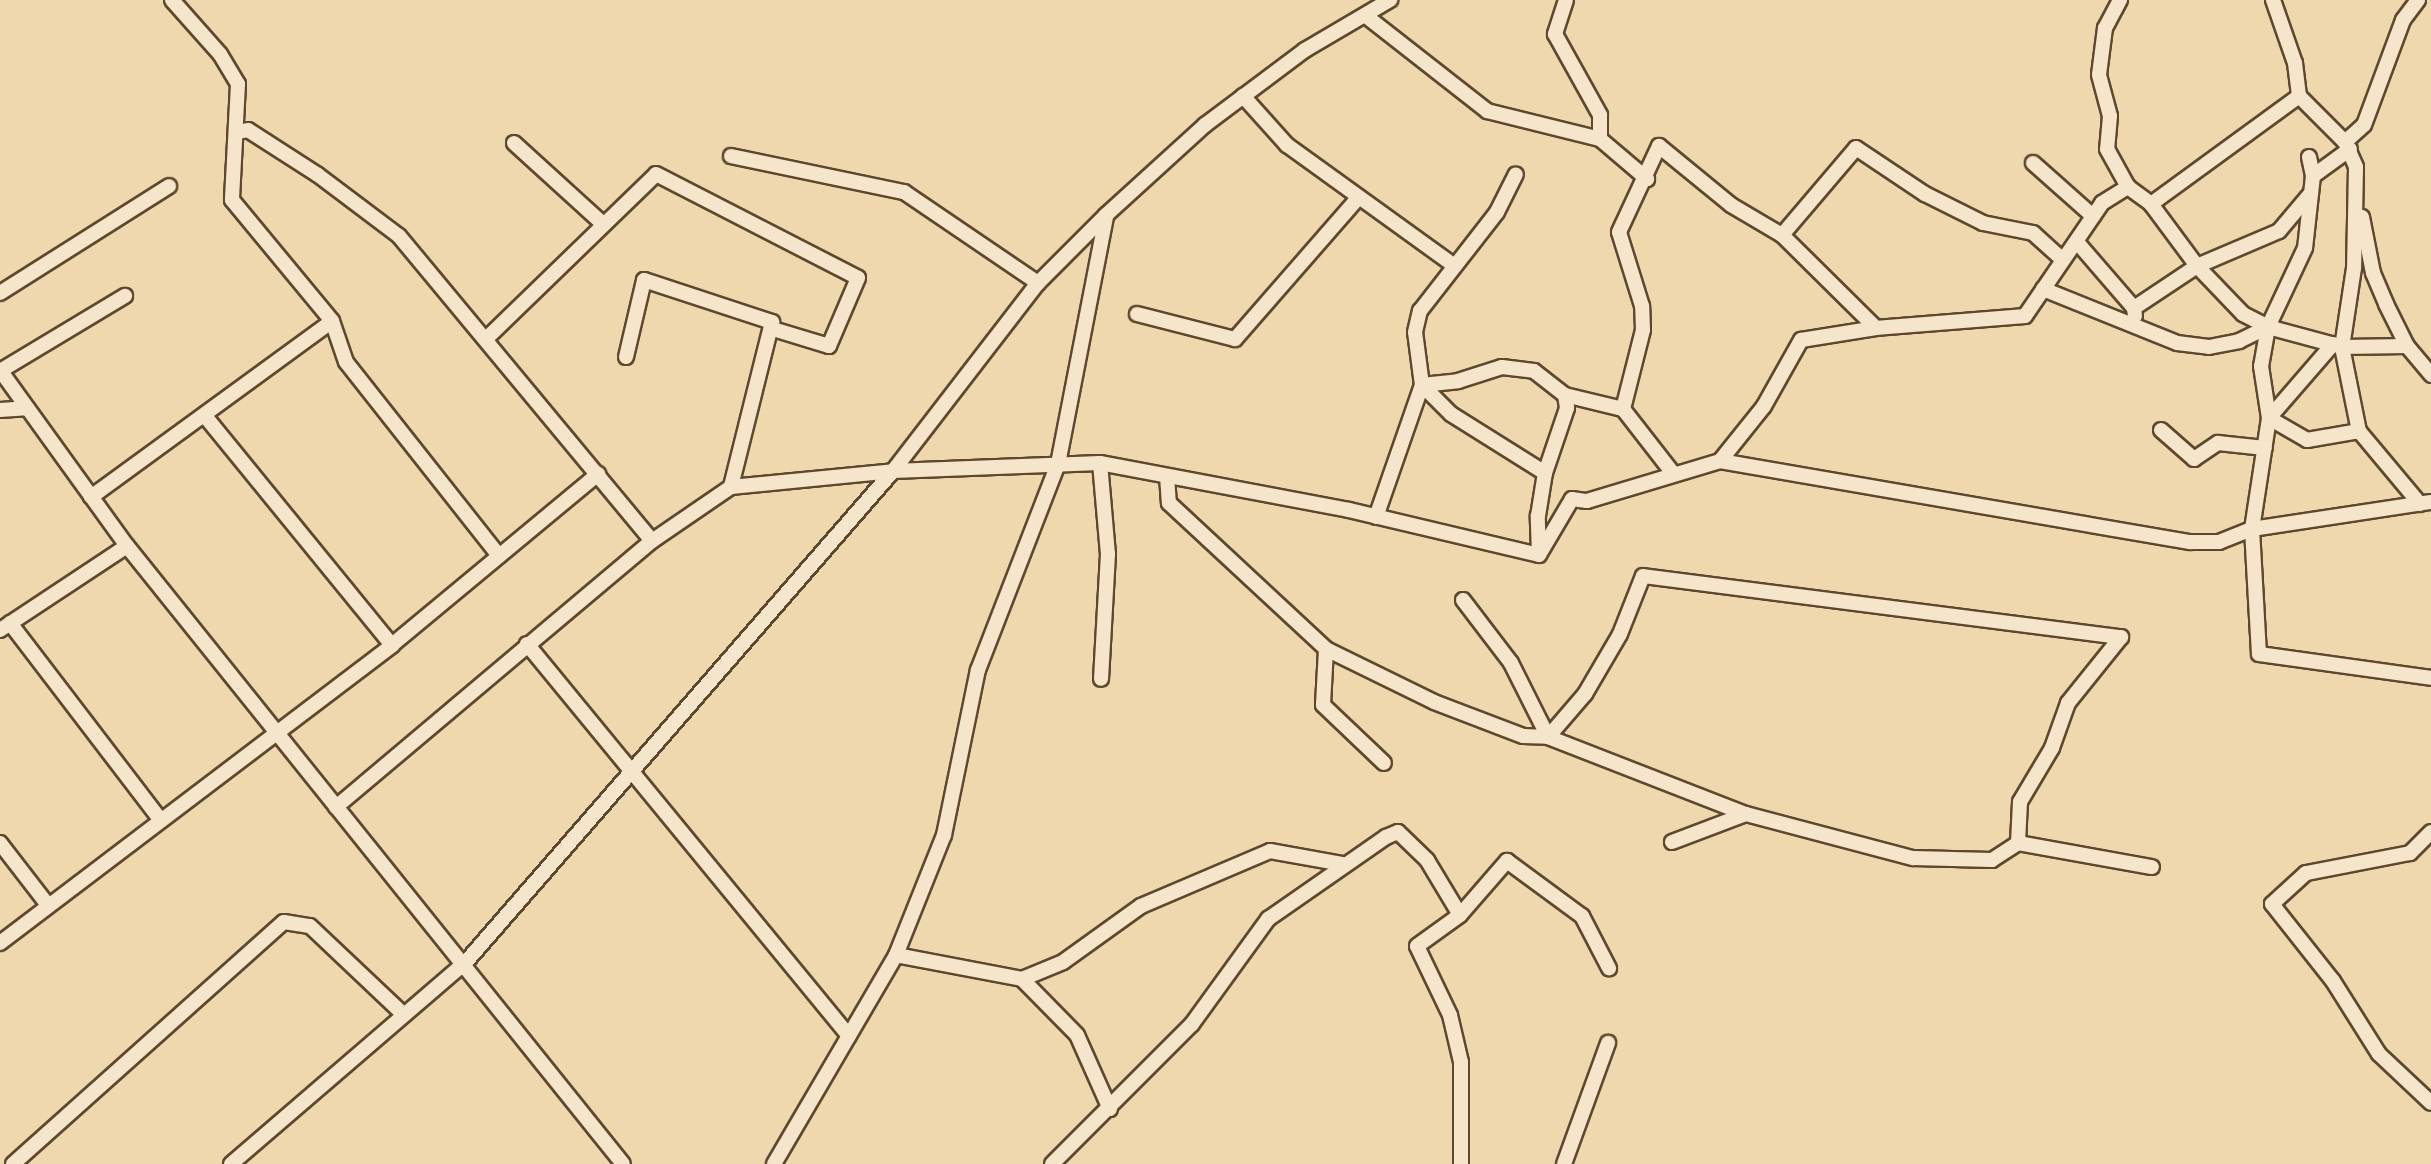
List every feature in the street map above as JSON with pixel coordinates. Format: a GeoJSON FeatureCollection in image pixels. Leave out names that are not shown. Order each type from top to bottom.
{"type":"FeatureCollection","features":[{"type":"Feature","properties":{"kind":"street"},"geometry":{"type":"LineString","coordinates":[[172,0],[234,72],[240,95],[232,200],[332,321],[346,362],[499,556]]}},
{"type":"Feature","properties":{"kind":"street"},"geometry":{"type":"LineString","coordinates":[[231,1164],[465,963],[893,471],[1038,283],[1106,215],[1243,96],[1305,50],[1390,0]]}},
{"type":"Feature","properties":{"kind":"street"},"geometry":{"type":"LineString","coordinates":[[1566,0],[1555,34],[1600,115],[1600,139]]}},
{"type":"Feature","properties":{"kind":"street"},"geometry":{"type":"LineString","coordinates":[[2120,0],[2105,28],[2099,75],[2110,116],[2107,149],[2128,187],[2151,204],[2197,266],[2241,313],[2268,327],[2337,346],[2407,346]]}},
{"type":"Feature","properties":{"kind":"street"},"geometry":{"type":"LineString","coordinates":[[2273,0],[2295,63],[2299,96],[2347,145],[2373,273],[2407,346],[2431,375]]}},
{"type":"Feature","properties":{"kind":"street"},"geometry":{"type":"LineString","coordinates":[[2313,176],[2364,125],[2403,20],[2418,0]]}},
{"type":"Feature","properties":{"kind":"street"},"geometry":{"type":"LineString","coordinates":[[1366,16],[1487,111],[1600,139],[1647,179]]}},
{"type":"Feature","properties":{"kind":"street"},"geometry":{"type":"LineString","coordinates":[[1243,96],[1287,145],[1357,199],[1452,264]]}},
{"type":"Feature","properties":{"kind":"street"},"geometry":{"type":"LineString","coordinates":[[2151,204],[2299,96]]}},
{"type":"Feature","properties":{"kind":"street"},"geometry":{"type":"LineString","coordinates":[[237,132],[248,130],[318,175],[399,236],[487,338],[652,541]]}},
{"type":"Feature","properties":{"kind":"street"},"geometry":{"type":"LineString","coordinates":[[514,143],[603,224]]}},
{"type":"Feature","properties":{"kind":"street"},"geometry":{"type":"LineString","coordinates":[[1623,409],[1643,330],[1642,306],[1619,232],[1662,146],[1731,205],[1782,235],[1876,328]]}},
{"type":"Feature","properties":{"kind":"street"},"geometry":{"type":"LineString","coordinates":[[1782,235],[1856,148],[1925,194],[1983,223],[2033,233],[2062,259]]}},
{"type":"Feature","properties":{"kind":"street"},"geometry":{"type":"LineString","coordinates":[[731,156],[904,192],[1038,283]]}},
{"type":"Feature","properties":{"kind":"street"},"geometry":{"type":"LineString","coordinates":[[2309,157],[2313,176],[2305,248],[2268,327],[2261,366],[2269,418],[2252,529],[2259,654],[2431,678]]}},
{"type":"Feature","properties":{"kind":"street"},"geometry":{"type":"LineString","coordinates":[[2033,163],[2093,216]]}},
{"type":"Feature","properties":{"kind":"street"},"geometry":{"type":"LineString","coordinates":[[487,338],[656,174],[858,278],[829,346],[773,329]]}},
{"type":"Feature","properties":{"kind":"street"},"geometry":{"type":"LineString","coordinates":[[1376,517],[1422,385],[1415,332],[1420,311],[1452,264],[1497,212],[1516,174]]}},
{"type":"Feature","properties":{"kind":"street"},"geometry":{"type":"LineString","coordinates":[[0,293],[169,186]]}},
{"type":"Feature","properties":{"kind":"street"},"geometry":{"type":"LineString","coordinates":[[1720,461],[1764,406],[1797,343],[1876,328],[2025,316],[2102,203],[2128,187]]}},
{"type":"Feature","properties":{"kind":"street"},"geometry":{"type":"LineString","coordinates":[[2134,308],[2197,266],[2279,231],[2311,192]]}},
{"type":"Feature","properties":{"kind":"street"},"geometry":{"type":"LineString","coordinates":[[2358,193],[2354,268],[2337,346],[2359,431],[2425,503]]}},
{"type":"Feature","properties":{"kind":"street"},"geometry":{"type":"LineString","coordinates":[[1137,314],[1235,339],[1357,199]]}},
{"type":"Feature","properties":{"kind":"street"},"geometry":{"type":"LineString","coordinates":[[781,1162],[896,955],[944,835],[978,670],[1058,464],[1106,215]]}},
{"type":"Feature","properties":{"kind":"street"},"geometry":{"type":"LineString","coordinates":[[2077,242],[2134,308],[2137,325]]}},
{"type":"Feature","properties":{"kind":"street"},"geometry":{"type":"LineString","coordinates":[[626,357],[644,280],[767,317],[773,329],[731,487]]}},
{"type":"Feature","properties":{"kind":"street"},"geometry":{"type":"LineString","coordinates":[[2043,289],[2137,325],[2157,336],[2203,347],[2239,341],[2268,327]]}},
{"type":"Feature","properties":{"kind":"street"},"geometry":{"type":"LineString","coordinates":[[125,296],[0,370],[127,546],[465,963],[623,1164]]}},
{"type":"Feature","properties":{"kind":"street"},"geometry":{"type":"LineString","coordinates":[[91,497],[332,321]]}},
{"type":"Feature","properties":{"kind":"street"},"geometry":{"type":"LineString","coordinates":[[2269,418],[2337,346]]}},
{"type":"Feature","properties":{"kind":"street"},"geometry":{"type":"LineString","coordinates":[[1422,385],[1458,381],[1502,367],[1534,371],[1565,395],[1623,409],[1672,472]]}},
{"type":"Feature","properties":{"kind":"street"},"geometry":{"type":"LineString","coordinates":[[1422,385],[1451,414],[1545,473]]}},
{"type":"Feature","properties":{"kind":"street"},"geometry":{"type":"LineString","coordinates":[[1539,555],[1538,516],[1545,473],[1567,408],[1565,395]]}},
{"type":"Feature","properties":{"kind":"street"},"geometry":{"type":"LineString","coordinates":[[0,410],[26,408]]}},
{"type":"Feature","properties":{"kind":"street"},"geometry":{"type":"LineString","coordinates":[[205,416],[392,645]]}},
{"type":"Feature","properties":{"kind":"street"},"geometry":{"type":"LineString","coordinates":[[2269,418],[2307,440],[2359,431]]}},
{"type":"Feature","properties":{"kind":"street"},"geometry":{"type":"LineString","coordinates":[[2161,430],[2194,459],[2218,443],[2265,448]]}},
{"type":"Feature","properties":{"kind":"street"},"geometry":{"type":"LineString","coordinates":[[1539,555],[1572,499],[1587,501],[1672,472],[1720,461],[2190,542],[2219,542],[2252,529],[2425,503]]}},
{"type":"Feature","properties":{"kind":"street"},"geometry":{"type":"LineString","coordinates":[[1100,463],[1108,554],[1101,679]]}},
{"type":"Feature","properties":{"kind":"street"},"geometry":{"type":"LineString","coordinates":[[336,807],[652,541],[731,487],[893,471],[1100,463],[1376,517],[1539,555]]}},
{"type":"Feature","properties":{"kind":"street"},"geometry":{"type":"LineString","coordinates":[[0,943],[392,645],[598,474]]}},
{"type":"Feature","properties":{"kind":"street"},"geometry":{"type":"LineString","coordinates":[[1167,476],[1169,503],[1326,649],[1434,702],[1523,736],[1548,737],[1746,814],[1913,858],[1992,860],[2018,843],[2152,867]]}},
{"type":"Feature","properties":{"kind":"street"},"geometry":{"type":"LineString","coordinates":[[127,546],[5,626],[160,819]]}},
{"type":"Feature","properties":{"kind":"street"},"geometry":{"type":"LineString","coordinates":[[1548,737],[1585,694],[1620,634],[1643,576],[2121,637],[2068,703],[2052,748],[2020,802],[2018,843]]}},
{"type":"Feature","properties":{"kind":"street"},"geometry":{"type":"LineString","coordinates":[[1463,600],[1511,663],[1548,737]]}},
{"type":"Feature","properties":{"kind":"street"},"geometry":{"type":"LineString","coordinates":[[527,644],[628,773],[849,1036]]}},
{"type":"Feature","properties":{"kind":"street"},"geometry":{"type":"LineString","coordinates":[[1326,649],[1323,705],[1384,763]]}},
{"type":"Feature","properties":{"kind":"street"},"geometry":{"type":"LineString","coordinates":[[1672,842],[1746,814]]}},
{"type":"Feature","properties":{"kind":"street"},"geometry":{"type":"LineString","coordinates":[[1052,1164],[1192,1024],[1268,919],[1342,864],[1398,832],[1427,860],[1460,915]]}},
{"type":"Feature","properties":{"kind":"street"},"geometry":{"type":"LineString","coordinates":[[2431,832],[2410,853],[2306,873],[2272,904],[2333,981],[2379,1054],[2431,1103]]}},
{"type":"Feature","properties":{"kind":"street"},"geometry":{"type":"LineString","coordinates":[[0,843],[48,905]]}},
{"type":"Feature","properties":{"kind":"street"},"geometry":{"type":"LineString","coordinates":[[896,955],[1022,979],[1063,962],[1141,906],[1270,851],[1342,864]]}},
{"type":"Feature","properties":{"kind":"street"},"geometry":{"type":"LineString","coordinates":[[1461,1164],[1461,1062],[1450,1015],[1417,952],[1419,944],[1460,915],[1507,861],[1582,916],[1609,968]]}},
{"type":"Feature","properties":{"kind":"street"},"geometry":{"type":"LineString","coordinates":[[13,1164],[284,922],[310,926],[404,1015]]}},
{"type":"Feature","properties":{"kind":"street"},"geometry":{"type":"LineString","coordinates":[[1022,979],[1077,1035],[1110,1109]]}},
{"type":"Feature","properties":{"kind":"street"},"geometry":{"type":"LineString","coordinates":[[1564,1164],[1608,1043]]}}]}
